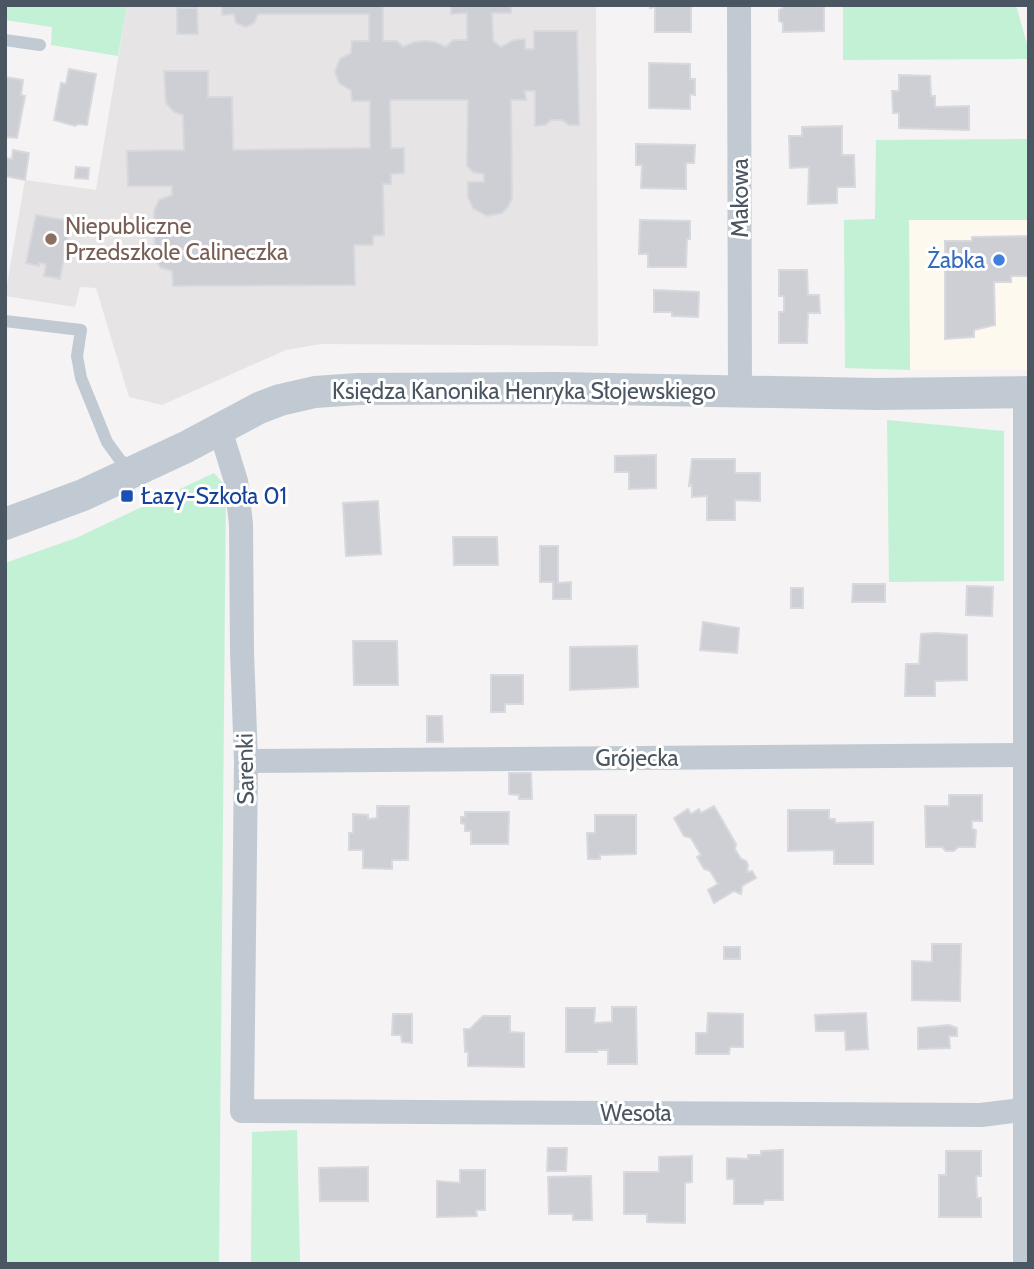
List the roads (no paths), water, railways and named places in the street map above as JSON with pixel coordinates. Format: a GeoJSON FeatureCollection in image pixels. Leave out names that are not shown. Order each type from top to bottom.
{"type":"FeatureCollection","features":[{"type":"Feature","properties":{"kind":"street","name":"Makowa"},"geometry":{"type":"LineString","coordinates":[[739,5],[740,391]]}},
{"type":"Feature","properties":{"kind":"street","name":"Księdza Kanonika Henryka Słojewskiego"},"geometry":{"type":"LineString","coordinates":[[5,524],[83,495],[259,408],[281,400],[335,389],[558,388],[876,394],[1027,392]]}},
{"type":"Feature","properties":{"kind":"street"},"geometry":{"type":"LineString","coordinates":[[1025,1264],[1027,392]]}},
{"type":"Feature","properties":{"kind":"street","name":"Sarenki"},"geometry":{"type":"LineString","coordinates":[[220,429],[236,481],[241,524],[246,761],[242,1111]]}},
{"type":"Feature","properties":{"kind":"street","name":"Grójecka"},"geometry":{"type":"LineString","coordinates":[[246,761],[1027,755]]}},
{"type":"Feature","properties":{"kind":"street","name":"Wesoła"},"geometry":{"type":"LineString","coordinates":[[242,1111],[981,1115],[1027,1109]]}},
{"type":"Feature","properties":{"kind":"lane"},"geometry":{"type":"LineString","coordinates":[[5,40],[40,45]]}},
{"type":"Feature","properties":{"kind":"lane"},"geometry":{"type":"LineString","coordinates":[[5,321],[82,330],[77,356],[81,378],[107,442],[120,460],[137,470]]}},
{"type":"Feature","properties":{"kind":"place","name":"Niepubliczne Przedszkole Calineczka"},"geometry":{"type":"Point","coordinates":[51,239]}},
{"type":"Feature","properties":{"kind":"place","name":"Żabka"},"geometry":{"type":"Point","coordinates":[999,260]}},
{"type":"Feature","properties":{"kind":"place","name":"Łazy-Szkoła 01"},"geometry":{"type":"Point","coordinates":[127,496]}}]}
